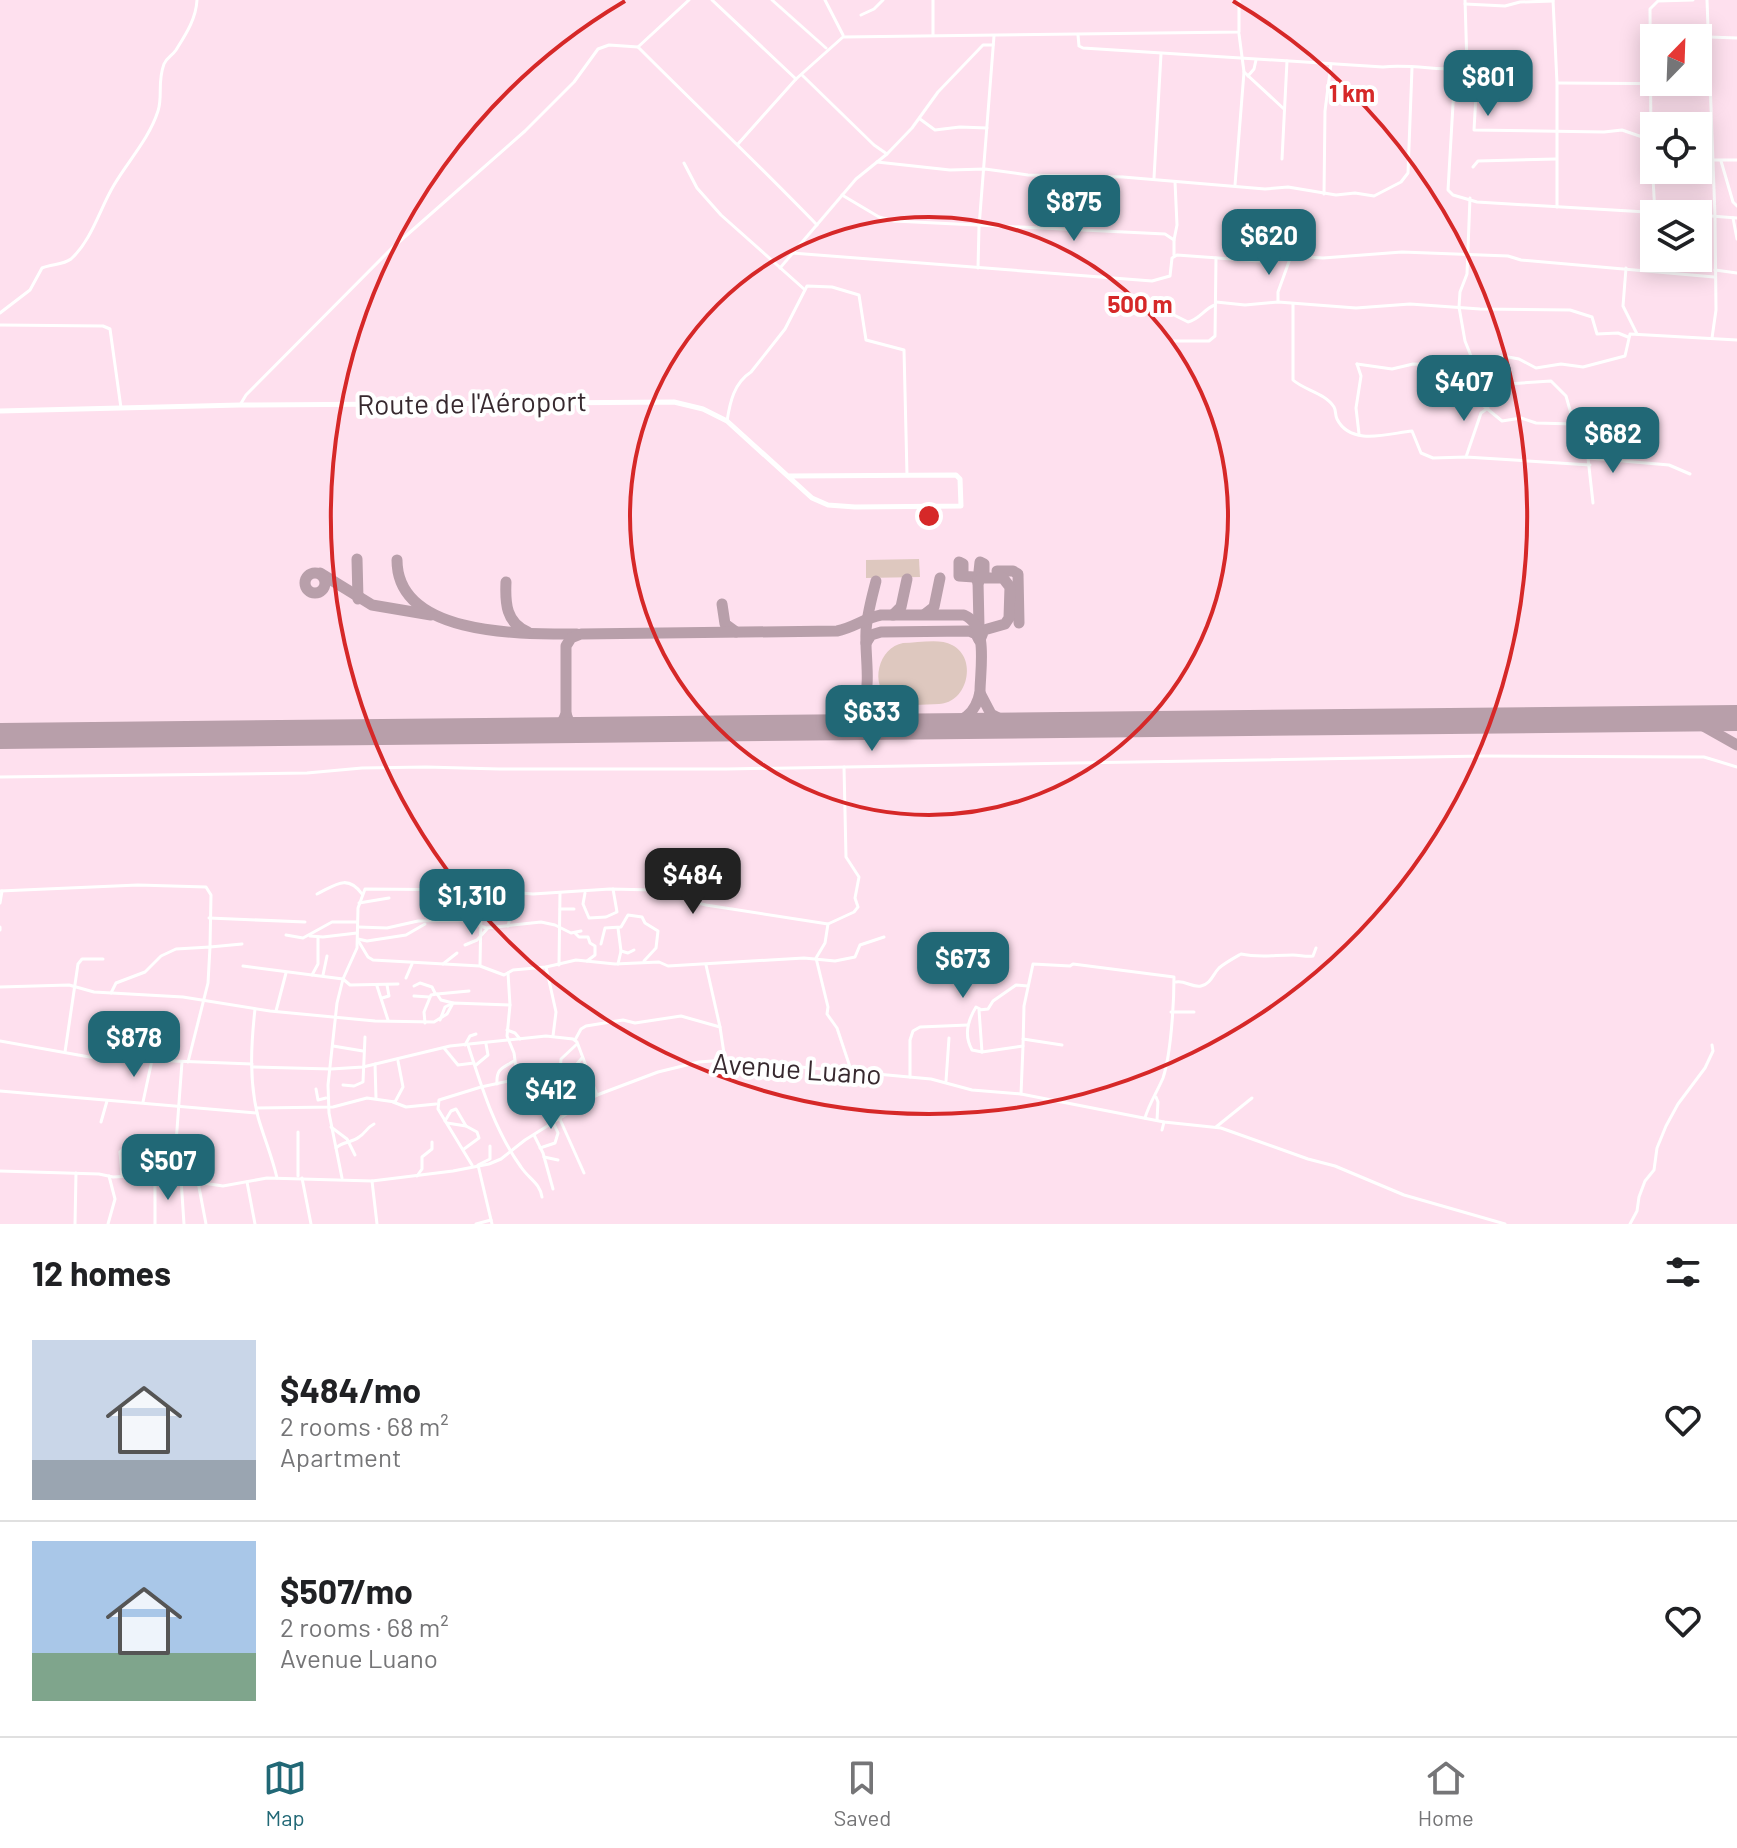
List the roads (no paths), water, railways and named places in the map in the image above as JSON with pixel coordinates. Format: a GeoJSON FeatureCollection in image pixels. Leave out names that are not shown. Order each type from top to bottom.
{"type":"FeatureCollection","features":[{"type":"Feature","properties":{"kind":"main road","name":"Route de l'Aéroport"},"geometry":{"type":"LineString","coordinates":[[0,411],[240,405],[674,402],[703,409],[727,421],[812,498],[828,505],[960,507],[960,479],[956,475],[907,475]]}},
{"type":"Feature","properties":{"kind":"main road"},"geometry":{"type":"LineString","coordinates":[[788,476],[907,475]]}},
{"type":"Feature","properties":{"kind":"street"},"geometry":{"type":"LineString","coordinates":[[0,313],[30,290],[44,267],[67,262],[101,215],[114,185],[155,119],[160,103],[159,80],[166,59],[174,53],[185,35],[194,17],[197,0]]}},
{"type":"Feature","properties":{"kind":"street"},"geometry":{"type":"LineString","coordinates":[[638,47],[689,0]]}},
{"type":"Feature","properties":{"kind":"street"},"geometry":{"type":"LineString","coordinates":[[712,0],[796,79]]}},
{"type":"Feature","properties":{"kind":"street"},"geometry":{"type":"LineString","coordinates":[[772,0],[827,49]]}},
{"type":"Feature","properties":{"kind":"street"},"geometry":{"type":"LineString","coordinates":[[825,0],[843,37]]}},
{"type":"Feature","properties":{"kind":"street"},"geometry":{"type":"LineString","coordinates":[[861,15],[883,0]]}},
{"type":"Feature","properties":{"kind":"street"},"geometry":{"type":"LineString","coordinates":[[933,0],[933,35]]}},
{"type":"Feature","properties":{"kind":"street"},"geometry":{"type":"LineString","coordinates":[[1235,185],[1244,72],[1239,0]]}},
{"type":"Feature","properties":{"kind":"street"},"geometry":{"type":"LineString","coordinates":[[1649,24],[1651,5],[1658,1],[1693,0]]}},
{"type":"Feature","properties":{"kind":"street"},"geometry":{"type":"LineString","coordinates":[[1707,0],[1708,24]]}},
{"type":"Feature","properties":{"kind":"street"},"geometry":{"type":"LineString","coordinates":[[1468,69],[1465,2],[1553,1],[1557,83],[1557,207]]}},
{"type":"Feature","properties":{"kind":"street"},"geometry":{"type":"LineString","coordinates":[[738,144],[796,79],[843,37],[1239,32]]}},
{"type":"Feature","properties":{"kind":"street"},"geometry":{"type":"LineString","coordinates":[[1078,35],[1081,48],[1383,67],[1468,69],[1477,78],[1473,127],[1476,131],[1622,130],[1640,136]]}},
{"type":"Feature","properties":{"kind":"street"},"geometry":{"type":"LineString","coordinates":[[978,268],[994,36]]}},
{"type":"Feature","properties":{"kind":"street"},"geometry":{"type":"LineString","coordinates":[[1712,37],[1737,38]]}},
{"type":"Feature","properties":{"kind":"street"},"geometry":{"type":"LineString","coordinates":[[240,405],[246,395],[391,249],[525,131],[564,92],[598,49],[609,45],[638,47],[817,225]]}},
{"type":"Feature","properties":{"kind":"street"},"geometry":{"type":"LineString","coordinates":[[780,268],[856,179],[887,154],[920,119],[938,92],[983,45],[993,45]]}},
{"type":"Feature","properties":{"kind":"street"},"geometry":{"type":"LineString","coordinates":[[1154,179],[1161,54]]}},
{"type":"Feature","properties":{"kind":"street"},"geometry":{"type":"LineString","coordinates":[[1248,76],[1256,60]]}},
{"type":"Feature","properties":{"kind":"street"},"geometry":{"type":"LineString","coordinates":[[1282,159],[1287,61]]}},
{"type":"Feature","properties":{"kind":"street"},"geometry":{"type":"LineString","coordinates":[[1324,194],[1325,111],[1331,64]]}},
{"type":"Feature","properties":{"kind":"street"},"geometry":{"type":"LineString","coordinates":[[877,162],[950,170],[985,169],[1028,175],[1154,179],[1265,189],[1288,187],[1324,194],[1378,196],[1408,173],[1412,68]]}},
{"type":"Feature","properties":{"kind":"street"},"geometry":{"type":"LineString","coordinates":[[1455,70],[1448,190],[1453,195],[1477,202],[1640,212]]}},
{"type":"Feature","properties":{"kind":"street"},"geometry":{"type":"LineString","coordinates":[[1244,72],[1284,109]]}},
{"type":"Feature","properties":{"kind":"street"},"geometry":{"type":"LineString","coordinates":[[802,75],[887,154]]}},
{"type":"Feature","properties":{"kind":"street"},"geometry":{"type":"LineString","coordinates":[[1557,83],[1640,84]]}},
{"type":"Feature","properties":{"kind":"street"},"geometry":{"type":"LineString","coordinates":[[920,119],[935,130],[987,128]]}},
{"type":"Feature","properties":{"kind":"street"},"geometry":{"type":"LineString","coordinates":[[1473,167],[1475,162],[1556,159]]}},
{"type":"Feature","properties":{"kind":"street"},"geometry":{"type":"LineString","coordinates":[[1712,338],[1716,310],[1712,160],[1737,160]]}},
{"type":"Feature","properties":{"kind":"street"},"geometry":{"type":"LineString","coordinates":[[1721,161],[1733,202],[1737,206]]}},
{"type":"Feature","properties":{"kind":"street"},"geometry":{"type":"LineString","coordinates":[[684,163],[697,188],[721,215],[805,290]]}},
{"type":"Feature","properties":{"kind":"street"},"geometry":{"type":"LineString","coordinates":[[792,253],[1152,281],[1170,276],[1177,225],[1175,182]]}},
{"type":"Feature","properties":{"kind":"street"},"geometry":{"type":"LineString","coordinates":[[842,195],[879,217],[894,221],[1165,234],[1174,240]]}},
{"type":"Feature","properties":{"kind":"street"},"geometry":{"type":"LineString","coordinates":[[1470,198],[1467,274],[1460,292],[1459,307],[1465,341],[1473,361],[1479,402],[1502,421],[1521,418],[1536,423],[1574,424]]}},
{"type":"Feature","properties":{"kind":"street"},"geometry":{"type":"LineString","coordinates":[[1712,216],[1735,218],[1737,239]]}},
{"type":"Feature","properties":{"kind":"street"},"geometry":{"type":"LineString","coordinates":[[1174,255],[1259,261],[1291,256],[1323,258],[1402,252],[1508,256],[1521,260],[1714,277]]}},
{"type":"Feature","properties":{"kind":"street"},"geometry":{"type":"LineString","coordinates":[[1278,302],[1278,292],[1291,256]]}},
{"type":"Feature","properties":{"kind":"street"},"geometry":{"type":"LineString","coordinates":[[1174,341],[1213,339],[1216,258]]}},
{"type":"Feature","properties":{"kind":"street"},"geometry":{"type":"LineString","coordinates":[[1626,268],[1623,306],[1637,334]]}},
{"type":"Feature","properties":{"kind":"street"},"geometry":{"type":"LineString","coordinates":[[1715,270],[1737,273]]}},
{"type":"Feature","properties":{"kind":"street"},"geometry":{"type":"LineString","coordinates":[[727,421],[730,397],[785,329],[807,286],[832,287],[859,295],[864,339],[904,350],[907,475]]}},
{"type":"Feature","properties":{"kind":"street"},"geometry":{"type":"LineString","coordinates":[[1172,314],[1188,322],[1216,304],[1278,302],[1356,308],[1410,304],[1576,311],[1594,319],[1597,334],[1737,340]]}},
{"type":"Feature","properties":{"kind":"street"},"geometry":{"type":"LineString","coordinates":[[1293,303],[1293,380],[1334,406],[1337,420],[1348,430],[1378,438],[1412,431],[1421,453],[1433,458],[1466,457],[1590,465]]}},
{"type":"Feature","properties":{"kind":"street"},"geometry":{"type":"LineString","coordinates":[[0,325],[103,326],[110,329],[121,409]]}},
{"type":"Feature","properties":{"kind":"street"},"geometry":{"type":"LineString","coordinates":[[1359,434],[1356,408],[1361,376],[1357,364],[1392,369],[1413,364],[1449,365],[1512,357],[1536,368],[1561,364],[1589,367],[1625,356],[1628,337]]}},
{"type":"Feature","properties":{"kind":"street"},"geometry":{"type":"LineString","coordinates":[[1478,386],[1551,381],[1566,396],[1574,424],[1581,430],[1584,441],[1582,450],[1590,465],[1593,503]]}},
{"type":"Feature","properties":{"kind":"street"},"geometry":{"type":"LineString","coordinates":[[1466,457],[1481,413],[1488,408]]}},
{"type":"Feature","properties":{"kind":"street"},"geometry":{"type":"LineString","coordinates":[[1588,458],[1669,465],[1690,474]]}},
{"type":"Feature","properties":{"kind":"street"},"geometry":{"type":"LineString","coordinates":[[0,777],[307,773],[426,767],[844,767],[1359,761],[1483,756],[1704,757],[1737,767]]}},
{"type":"Feature","properties":{"kind":"street"},"geometry":{"type":"LineString","coordinates":[[342,1178],[328,1097],[336,1017],[343,979],[355,953],[359,903],[365,889],[505,893],[613,889],[669,891],[706,905],[828,924],[858,907],[855,898],[859,877],[846,857],[844,767]]}},
{"type":"Feature","properties":{"kind":"street"},"geometry":{"type":"LineString","coordinates":[[317,894],[333,884],[346,883],[354,885],[362,894]]}},
{"type":"Feature","properties":{"kind":"street"},"geometry":{"type":"LineString","coordinates":[[0,903],[1,891],[138,885],[206,887],[211,895],[209,978],[185,1062],[176,1143]]}},
{"type":"Feature","properties":{"kind":"street"},"geometry":{"type":"LineString","coordinates":[[584,892],[583,904],[589,918],[602,917],[617,912],[613,889]]}},
{"type":"Feature","properties":{"kind":"street"},"geometry":{"type":"LineString","coordinates":[[505,893],[512,911],[508,926]]}},
{"type":"Feature","properties":{"kind":"street"},"geometry":{"type":"LineString","coordinates":[[559,965],[560,893]]}},
{"type":"Feature","properties":{"kind":"street"},"geometry":{"type":"LineString","coordinates":[[359,903],[389,898]]}},
{"type":"Feature","properties":{"kind":"street"},"geometry":{"type":"LineString","coordinates":[[560,909],[574,909]]}},
{"type":"Feature","properties":{"kind":"street"},"geometry":{"type":"LineString","coordinates":[[310,936],[332,922],[387,928],[406,926],[412,922],[466,920],[483,912],[480,966]]}},
{"type":"Feature","properties":{"kind":"street"},"geometry":{"type":"LineString","coordinates":[[601,944],[605,928],[618,928],[624,924],[626,916],[642,917],[645,923],[657,929],[656,948],[644,962]]}},
{"type":"Feature","properties":{"kind":"street"},"geometry":{"type":"LineString","coordinates":[[209,918],[305,922]]}},
{"type":"Feature","properties":{"kind":"street"},"geometry":{"type":"LineString","coordinates":[[466,920],[487,928],[537,922],[560,927],[575,933],[577,937],[588,937],[602,964]]}},
{"type":"Feature","properties":{"kind":"street"},"geometry":{"type":"LineString","coordinates":[[286,935],[300,938],[358,937],[367,941],[406,935],[426,923]]}},
{"type":"Feature","properties":{"kind":"street"},"geometry":{"type":"LineString","coordinates":[[828,924],[825,943],[816,958],[827,1014],[837,1028],[851,1070]]}},
{"type":"Feature","properties":{"kind":"street"},"geometry":{"type":"LineString","coordinates":[[465,945],[481,936],[487,928]]}},
{"type":"Feature","properties":{"kind":"street"},"geometry":{"type":"LineString","coordinates":[[618,928],[621,951],[618,964]]}},
{"type":"Feature","properties":{"kind":"street"},"geometry":{"type":"LineString","coordinates":[[575,933],[581,931]]}},
{"type":"Feature","properties":{"kind":"street"},"geometry":{"type":"LineString","coordinates":[[312,976],[318,964],[318,937]]}},
{"type":"Feature","properties":{"kind":"street"},"geometry":{"type":"LineString","coordinates":[[358,937],[365,953],[373,960],[480,966],[502,975],[513,970],[576,960],[602,964],[659,962],[668,966],[816,958],[835,961],[853,958],[860,945],[884,937]]}},
{"type":"Feature","properties":{"kind":"street"},"geometry":{"type":"LineString","coordinates":[[111,993],[116,983],[145,972],[163,954],[184,947],[242,944]]}},
{"type":"Feature","properties":{"kind":"street"},"geometry":{"type":"LineString","coordinates":[[1174,985],[1179,980],[1198,987],[1204,985],[1211,981],[1217,969],[1241,954],[1258,958],[1305,957],[1313,956],[1316,948]]}},
{"type":"Feature","properties":{"kind":"street"},"geometry":{"type":"LineString","coordinates":[[621,951],[628,953],[634,950]]}},
{"type":"Feature","properties":{"kind":"street"},"geometry":{"type":"LineString","coordinates":[[355,953],[365,953]]}},
{"type":"Feature","properties":{"kind":"street"},"geometry":{"type":"LineString","coordinates":[[443,964],[457,953]]}},
{"type":"Feature","properties":{"kind":"street"},"geometry":{"type":"LineString","coordinates":[[587,961],[595,953]]}},
{"type":"Feature","properties":{"kind":"street"},"geometry":{"type":"LineString","coordinates":[[322,977],[327,956]]}},
{"type":"Feature","properties":{"kind":"street"},"geometry":{"type":"LineString","coordinates":[[65,1052],[80,961],[103,959]]}},
{"type":"Feature","properties":{"kind":"street"},"geometry":{"type":"LineString","coordinates":[[406,978],[414,962]]}},
{"type":"Feature","properties":{"kind":"street"},"geometry":{"type":"LineString","coordinates":[[1021,1094],[1024,1006],[1035,964],[1075,964],[1165,975],[1174,977],[1168,1054],[1156,1097],[1145,1118]]}},
{"type":"Feature","properties":{"kind":"street"},"geometry":{"type":"LineString","coordinates":[[706,965],[725,1060]]}},
{"type":"Feature","properties":{"kind":"street"},"geometry":{"type":"LineString","coordinates":[[243,966],[343,979],[350,985],[398,984]]}},
{"type":"Feature","properties":{"kind":"street"},"geometry":{"type":"LineString","coordinates":[[546,967],[556,1012],[553,1036]]}},
{"type":"Feature","properties":{"kind":"street"},"geometry":{"type":"LineString","coordinates":[[276,1011],[286,973]]}},
{"type":"Feature","properties":{"kind":"street"},"geometry":{"type":"LineString","coordinates":[[508,973],[508,1041],[525,1090],[543,1086]]}},
{"type":"Feature","properties":{"kind":"street"},"geometry":{"type":"LineString","coordinates":[[414,986],[427,984],[441,1000],[452,1003],[510,1005]]}},
{"type":"Feature","properties":{"kind":"street"},"geometry":{"type":"LineString","coordinates":[[0,987],[69,985],[111,993],[203,1000],[276,1011],[425,1023],[440,1020],[452,1003]]}},
{"type":"Feature","properties":{"kind":"street"},"geometry":{"type":"LineString","coordinates":[[382,998],[389,996],[387,985]]}},
{"type":"Feature","properties":{"kind":"street"},"geometry":{"type":"LineString","coordinates":[[1023,1046],[973,1051],[969,1045],[968,1017],[976,1007],[988,1009],[993,1001],[1016,985],[1029,986]]}},
{"type":"Feature","properties":{"kind":"street"},"geometry":{"type":"LineString","coordinates":[[377,986],[388,1021]]}},
{"type":"Feature","properties":{"kind":"street"},"geometry":{"type":"LineString","coordinates":[[414,996],[429,997],[436,993],[452,992],[456,997],[462,991],[469,991]]}},
{"type":"Feature","properties":{"kind":"street"},"geometry":{"type":"LineString","coordinates":[[425,1023],[424,1012],[429,997]]}},
{"type":"Feature","properties":{"kind":"street"},"geometry":{"type":"LineString","coordinates":[[255,1008],[252,1066],[257,1110],[277,1178]]}},
{"type":"Feature","properties":{"kind":"street"},"geometry":{"type":"LineString","coordinates":[[980,1009],[982,1052]]}},
{"type":"Feature","properties":{"kind":"street"},"geometry":{"type":"LineString","coordinates":[[1171,1012],[1194,1012]]}},
{"type":"Feature","properties":{"kind":"street"},"geometry":{"type":"LineString","coordinates":[[548,1094],[559,1087],[561,1059],[579,1038],[579,1030],[586,1026],[683,1016],[720,1027]]}},
{"type":"Feature","properties":{"kind":"street"},"geometry":{"type":"LineString","coordinates":[[910,1078],[910,1035],[913,1031],[941,1025],[968,1025]]}},
{"type":"Feature","properties":{"kind":"street"},"geometry":{"type":"LineString","coordinates":[[507,1030],[515,1033],[520,1040]]}},
{"type":"Feature","properties":{"kind":"street"},"geometry":{"type":"LineString","coordinates":[[476,1034],[470,1036],[466,1045],[481,1087],[499,1131],[525,1173],[539,1186],[542,1197]]}},
{"type":"Feature","properties":{"kind":"street"},"geometry":{"type":"LineString","coordinates":[[0,1041],[95,1058],[331,1069],[363,1067],[466,1045],[553,1036],[576,1042]]}},
{"type":"Feature","properties":{"kind":"street"},"geometry":{"type":"LineString","coordinates":[[343,1085],[362,1084],[365,1037]]}},
{"type":"Feature","properties":{"kind":"street"},"geometry":{"type":"LineString","coordinates":[[946,1081],[949,1038]]}},
{"type":"Feature","properties":{"kind":"street"},"geometry":{"type":"LineString","coordinates":[[1023,1039],[1062,1045]]}},
{"type":"Feature","properties":{"kind":"street"},"geometry":{"type":"LineString","coordinates":[[576,1042],[597,1095]]}},
{"type":"Feature","properties":{"kind":"street"},"geometry":{"type":"LineString","coordinates":[[444,1048],[459,1065],[475,1064],[488,1055],[486,1044]]}},
{"type":"Feature","properties":{"kind":"street"},"geometry":{"type":"LineString","coordinates":[[1630,1224],[1645,1181],[1654,1170],[1659,1140],[1676,1107],[1708,1063],[1712,1045]]}},
{"type":"Feature","properties":{"kind":"street"},"geometry":{"type":"LineString","coordinates":[[333,1046],[363,1051]]}},
{"type":"Feature","properties":{"kind":"street"},"geometry":{"type":"LineString","coordinates":[[570,1072],[582,1058]]}},
{"type":"Feature","properties":{"kind":"street"},"geometry":{"type":"LineString","coordinates":[[143,1102],[152,1060]]}},
{"type":"Feature","properties":{"kind":"street"},"geometry":{"type":"LineString","coordinates":[[393,1102],[398,1099],[403,1087],[398,1060]]}},
{"type":"Feature","properties":{"kind":"street"},"geometry":{"type":"LineString","coordinates":[[497,1084],[501,1067],[515,1060]]}},
{"type":"Feature","properties":{"kind":"street","name":"Avenue Luano"},"geometry":{"type":"LineString","coordinates":[[0,1171],[156,1176],[223,1186],[277,1178],[372,1181],[417,1176],[495,1162],[597,1095],[658,1072],[699,1062],[725,1060],[946,1081],[972,1090],[1021,1094],[1164,1122],[1216,1127],[1335,1166],[1404,1195],[1505,1224]]}},
{"type":"Feature","properties":{"kind":"street"},"geometry":{"type":"LineString","coordinates":[[375,1064],[376,1098]]}},
{"type":"Feature","properties":{"kind":"street"},"geometry":{"type":"LineString","coordinates":[[356,1067],[362,1073]]}},
{"type":"Feature","properties":{"kind":"street"},"geometry":{"type":"LineString","coordinates":[[517,1069],[541,1077]]}},
{"type":"Feature","properties":{"kind":"street"},"geometry":{"type":"LineString","coordinates":[[0,1091],[124,1104],[143,1102],[257,1110],[329,1107],[376,1098],[406,1107],[438,1103],[481,1087],[520,1079],[570,1072],[588,1075]]}},
{"type":"Feature","properties":{"kind":"street"},"geometry":{"type":"LineString","coordinates":[[541,1077],[584,1173]]}},
{"type":"Feature","properties":{"kind":"street"},"geometry":{"type":"LineString","coordinates":[[316,1089],[319,1100],[328,1097]]}},
{"type":"Feature","properties":{"kind":"street"},"geometry":{"type":"LineString","coordinates":[[1156,1097],[1157,1120]]}},
{"type":"Feature","properties":{"kind":"street"},"geometry":{"type":"LineString","coordinates":[[1216,1127],[1252,1098]]}},
{"type":"Feature","properties":{"kind":"street"},"geometry":{"type":"LineString","coordinates":[[101,1122],[107,1101]]}},
{"type":"Feature","properties":{"kind":"street"},"geometry":{"type":"LineString","coordinates":[[438,1103],[446,1122],[476,1166],[492,1222],[476,1224]]}},
{"type":"Feature","properties":{"kind":"street"},"geometry":{"type":"LineString","coordinates":[[446,1122],[451,1111],[456,1109],[466,1126]]}},
{"type":"Feature","properties":{"kind":"street"},"geometry":{"type":"LineString","coordinates":[[446,1122],[475,1130],[479,1137],[464,1149]]}},
{"type":"Feature","properties":{"kind":"street"},"geometry":{"type":"LineString","coordinates":[[540,1148],[555,1143],[558,1133],[553,1122]]}},
{"type":"Feature","properties":{"kind":"street"},"geometry":{"type":"LineString","coordinates":[[1162,1130],[1164,1122]]}},
{"type":"Feature","properties":{"kind":"street"},"geometry":{"type":"LineString","coordinates":[[336,1148],[358,1138],[374,1124]]}},
{"type":"Feature","properties":{"kind":"street"},"geometry":{"type":"LineString","coordinates":[[331,1127],[348,1142],[355,1155]]}},
{"type":"Feature","properties":{"kind":"street"},"geometry":{"type":"LineString","coordinates":[[298,1132],[300,1178],[311,1224]]}},
{"type":"Feature","properties":{"kind":"street"},"geometry":{"type":"LineString","coordinates":[[534,1135],[553,1189]]}},
{"type":"Feature","properties":{"kind":"street"},"geometry":{"type":"LineString","coordinates":[[122,1176],[120,1152],[135,1139]]}},
{"type":"Feature","properties":{"kind":"street"},"geometry":{"type":"LineString","coordinates":[[417,1176],[422,1169],[422,1157],[431,1150],[432,1142]]}},
{"type":"Feature","properties":{"kind":"street"},"geometry":{"type":"LineString","coordinates":[[476,1166],[490,1159],[490,1146]]}},
{"type":"Feature","properties":{"kind":"street"},"geometry":{"type":"LineString","coordinates":[[544,1157],[558,1160]]}},
{"type":"Feature","properties":{"kind":"street"},"geometry":{"type":"LineString","coordinates":[[75,1224],[76,1173]]}},
{"type":"Feature","properties":{"kind":"street"},"geometry":{"type":"LineString","coordinates":[[108,1224],[115,1199],[109,1176]]}},
{"type":"Feature","properties":{"kind":"street"},"geometry":{"type":"LineString","coordinates":[[155,1224],[156,1176]]}},
{"type":"Feature","properties":{"kind":"street"},"geometry":{"type":"LineString","coordinates":[[181,1179],[184,1224]]}},
{"type":"Feature","properties":{"kind":"street"},"geometry":{"type":"LineString","coordinates":[[372,1181],[377,1224]]}},
{"type":"Feature","properties":{"kind":"street"},"geometry":{"type":"LineString","coordinates":[[198,1182],[206,1224]]}},
{"type":"Feature","properties":{"kind":"street"},"geometry":{"type":"LineString","coordinates":[[247,1182],[255,1224]]}}]}
